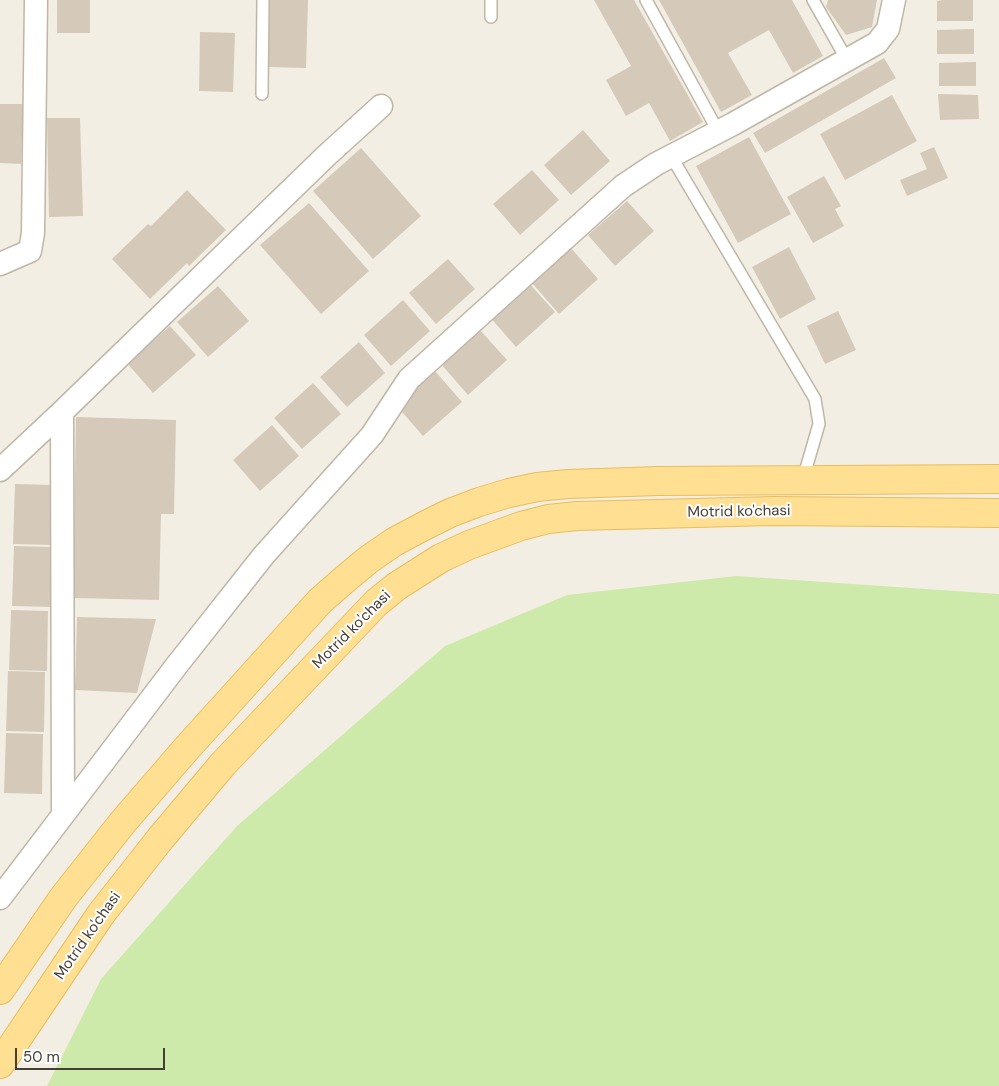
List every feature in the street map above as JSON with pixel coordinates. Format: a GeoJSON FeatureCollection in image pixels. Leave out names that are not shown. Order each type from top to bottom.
{"type":"FeatureCollection","features":[{"type":"Feature","properties":{"kind":"main road","name":"Motrid ko'chasi"},"geometry":{"type":"LineString","coordinates":[[0,990],[63,898],[123,822],[186,748],[320,602],[350,575],[394,542],[450,513],[509,493],[537,487],[607,482],[999,479]]}},
{"type":"Feature","properties":{"kind":"main road","name":"Motrid ko'chasi"},"geometry":{"type":"LineString","coordinates":[[0,1064],[102,914],[160,839],[223,764],[376,603],[397,586],[441,558],[469,545],[521,526],[548,519],[577,516],[774,512],[999,513]]}},
{"type":"Feature","properties":{"kind":"street"},"geometry":{"type":"LineString","coordinates":[[0,264],[30,251],[33,233],[36,0]]}},
{"type":"Feature","properties":{"kind":"street"},"geometry":{"type":"LineString","coordinates":[[0,898],[177,664],[264,555],[372,436],[410,379],[623,186],[656,164],[877,43],[888,29],[894,0]]}},
{"type":"Feature","properties":{"kind":"street"},"geometry":{"type":"LineString","coordinates":[[0,470],[326,156],[381,106]]}},
{"type":"Feature","properties":{"kind":"street"},"geometry":{"type":"LineString","coordinates":[[62,412],[62,815]]}},
{"type":"Feature","properties":{"kind":"lane"},"geometry":{"type":"LineString","coordinates":[[262,94],[263,0]]}},
{"type":"Feature","properties":{"kind":"lane"},"geometry":{"type":"LineString","coordinates":[[491,0],[492,17]]}},
{"type":"Feature","properties":{"kind":"lane"},"geometry":{"type":"LineString","coordinates":[[646,0],[718,131]]}},
{"type":"Feature","properties":{"kind":"lane"},"geometry":{"type":"LineString","coordinates":[[813,0],[847,60]]}},
{"type":"Feature","properties":{"kind":"lane"},"geometry":{"type":"LineString","coordinates":[[671,156],[815,399],[819,424],[802,480]]}},
{"type":"Feature","properties":{"kind":"green space"},"geometry":{"type":"Polygon","coordinates":[[[736,576],[999,594],[999,1086],[47,1086],[101,979],[237,826],[445,646],[567,595],[736,576]]]}},
{"type":"Feature","properties":{"kind":"building"},"geometry":{"type":"Polygon","coordinates":[[[57,0],[90,0],[90,33],[57,33],[57,0]]]}},
{"type":"Feature","properties":{"kind":"building"},"geometry":{"type":"Polygon","coordinates":[[[269,0],[308,0],[306,68],[267,67],[269,0]]]}},
{"type":"Feature","properties":{"kind":"building"},"geometry":{"type":"Polygon","coordinates":[[[594,0],[634,0],[703,122],[670,141],[649,103],[626,116],[606,80],[631,66],[594,0]]]}},
{"type":"Feature","properties":{"kind":"building"},"geometry":{"type":"Polygon","coordinates":[[[659,0],[792,0],[823,56],[793,73],[769,30],[728,53],[752,95],[721,112],[659,0]]]}},
{"type":"Feature","properties":{"kind":"building"},"geometry":{"type":"Polygon","coordinates":[[[828,0],[877,0],[872,27],[846,35],[826,7],[828,0]]]}},
{"type":"Feature","properties":{"kind":"building"},"geometry":{"type":"Polygon","coordinates":[[[973,0],[973,21],[937,21],[937,1],[973,0]]]}},
{"type":"Feature","properties":{"kind":"building"},"geometry":{"type":"Polygon","coordinates":[[[974,29],[974,54],[937,54],[937,30],[974,29]]]}},
{"type":"Feature","properties":{"kind":"building"},"geometry":{"type":"Polygon","coordinates":[[[200,32],[235,33],[233,92],[199,91],[200,32]]]}},
{"type":"Feature","properties":{"kind":"building"},"geometry":{"type":"Polygon","coordinates":[[[884,58],[896,78],[765,153],[753,133],[884,58]]]}},
{"type":"Feature","properties":{"kind":"building"},"geometry":{"type":"Polygon","coordinates":[[[976,62],[976,86],[939,86],[939,63],[976,62]]]}},
{"type":"Feature","properties":{"kind":"building"},"geometry":{"type":"Polygon","coordinates":[[[938,94],[978,95],[979,119],[940,120],[938,94]]]}},
{"type":"Feature","properties":{"kind":"building"},"geometry":{"type":"Polygon","coordinates":[[[892,95],[917,141],[845,180],[820,134],[892,95]]]}},
{"type":"Feature","properties":{"kind":"building"},"geometry":{"type":"Polygon","coordinates":[[[0,104],[23,104],[21,164],[0,163],[0,104]]]}},
{"type":"Feature","properties":{"kind":"building"},"geometry":{"type":"Polygon","coordinates":[[[47,118],[80,118],[83,216],[49,217],[47,118]]]}},
{"type":"Feature","properties":{"kind":"building"},"geometry":{"type":"Polygon","coordinates":[[[583,130],[610,161],[571,195],[544,165],[583,130]]]}},
{"type":"Feature","properties":{"kind":"building"},"geometry":{"type":"Polygon","coordinates":[[[749,137],[791,214],[738,243],[696,166],[749,137]]]}},
{"type":"Feature","properties":{"kind":"building"},"geometry":{"type":"Polygon","coordinates":[[[934,147],[948,178],[907,196],[900,180],[927,169],[920,153],[934,147]]]}},
{"type":"Feature","properties":{"kind":"building"},"geometry":{"type":"Polygon","coordinates":[[[361,148],[421,216],[373,259],[313,191],[361,148]]]}},
{"type":"Feature","properties":{"kind":"building"},"geometry":{"type":"Polygon","coordinates":[[[532,170],[559,200],[520,235],[493,204],[532,170]]]}},
{"type":"Feature","properties":{"kind":"building"},"geometry":{"type":"Polygon","coordinates":[[[824,176],[841,206],[835,209],[844,226],[813,243],[787,197],[824,176]]]}},
{"type":"Feature","properties":{"kind":"building"},"geometry":{"type":"Polygon","coordinates":[[[187,190],[226,230],[189,266],[187,263],[150,299],[112,259],[148,224],[151,226],[187,190]]]}},
{"type":"Feature","properties":{"kind":"building"},"geometry":{"type":"Polygon","coordinates":[[[627,201],[654,231],[615,266],[588,235],[627,201]]]}},
{"type":"Feature","properties":{"kind":"building"},"geometry":{"type":"Polygon","coordinates":[[[309,203],[369,271],[321,314],[260,245],[309,203]]]}},
{"type":"Feature","properties":{"kind":"building"},"geometry":{"type":"Polygon","coordinates":[[[789,247],[816,299],[780,319],[752,267],[789,247]]]}},
{"type":"Feature","properties":{"kind":"building"},"geometry":{"type":"Polygon","coordinates":[[[571,248],[598,279],[559,314],[532,283],[571,248]]]}},
{"type":"Feature","properties":{"kind":"building"},"geometry":{"type":"Polygon","coordinates":[[[448,259],[475,289],[436,324],[409,293],[448,259]]]}},
{"type":"Feature","properties":{"kind":"building"},"geometry":{"type":"Polygon","coordinates":[[[528,282],[555,312],[516,347],[489,316],[528,282]]]}},
{"type":"Feature","properties":{"kind":"building"},"geometry":{"type":"Polygon","coordinates":[[[218,286],[249,321],[208,357],[177,322],[218,286]]]}},
{"type":"Feature","properties":{"kind":"building"},"geometry":{"type":"Polygon","coordinates":[[[403,300],[430,331],[391,366],[364,335],[403,300]]]}},
{"type":"Feature","properties":{"kind":"building"},"geometry":{"type":"Polygon","coordinates":[[[838,311],[856,350],[825,364],[807,326],[838,311]]]}},
{"type":"Feature","properties":{"kind":"building"},"geometry":{"type":"Polygon","coordinates":[[[170,326],[196,355],[153,393],[127,363],[170,326]]]}},
{"type":"Feature","properties":{"kind":"building"},"geometry":{"type":"Polygon","coordinates":[[[480,330],[507,360],[468,395],[441,364],[480,330]]]}},
{"type":"Feature","properties":{"kind":"building"},"geometry":{"type":"Polygon","coordinates":[[[359,342],[385,373],[347,407],[320,377],[359,342]]]}},
{"type":"Feature","properties":{"kind":"building"},"geometry":{"type":"Polygon","coordinates":[[[435,371],[462,402],[423,436],[396,405],[435,371]]]}},
{"type":"Feature","properties":{"kind":"building"},"geometry":{"type":"Polygon","coordinates":[[[313,383],[341,414],[302,449],[274,418],[313,383]]]}},
{"type":"Feature","properties":{"kind":"building"},"geometry":{"type":"Polygon","coordinates":[[[76,417],[176,420],[174,514],[161,514],[159,600],[73,598],[76,417]]]}},
{"type":"Feature","properties":{"kind":"building"},"geometry":{"type":"Polygon","coordinates":[[[272,425],[299,456],[260,491],[233,460],[272,425]]]}},
{"type":"Feature","properties":{"kind":"building"},"geometry":{"type":"Polygon","coordinates":[[[15,484],[52,485],[51,545],[13,544],[15,484]]]}},
{"type":"Feature","properties":{"kind":"building"},"geometry":{"type":"Polygon","coordinates":[[[14,546],[51,547],[50,607],[12,606],[14,546]]]}},
{"type":"Feature","properties":{"kind":"building"},"geometry":{"type":"Polygon","coordinates":[[[11,610],[48,611],[47,671],[9,670],[11,610]]]}},
{"type":"Feature","properties":{"kind":"building"},"geometry":{"type":"Polygon","coordinates":[[[77,617],[156,619],[137,693],[75,690],[77,617]]]}},
{"type":"Feature","properties":{"kind":"building"},"geometry":{"type":"Polygon","coordinates":[[[8,671],[45,672],[44,732],[6,731],[8,671]]]}},
{"type":"Feature","properties":{"kind":"building"},"geometry":{"type":"Polygon","coordinates":[[[6,733],[43,734],[42,794],[4,793],[6,733]]]}}]}
